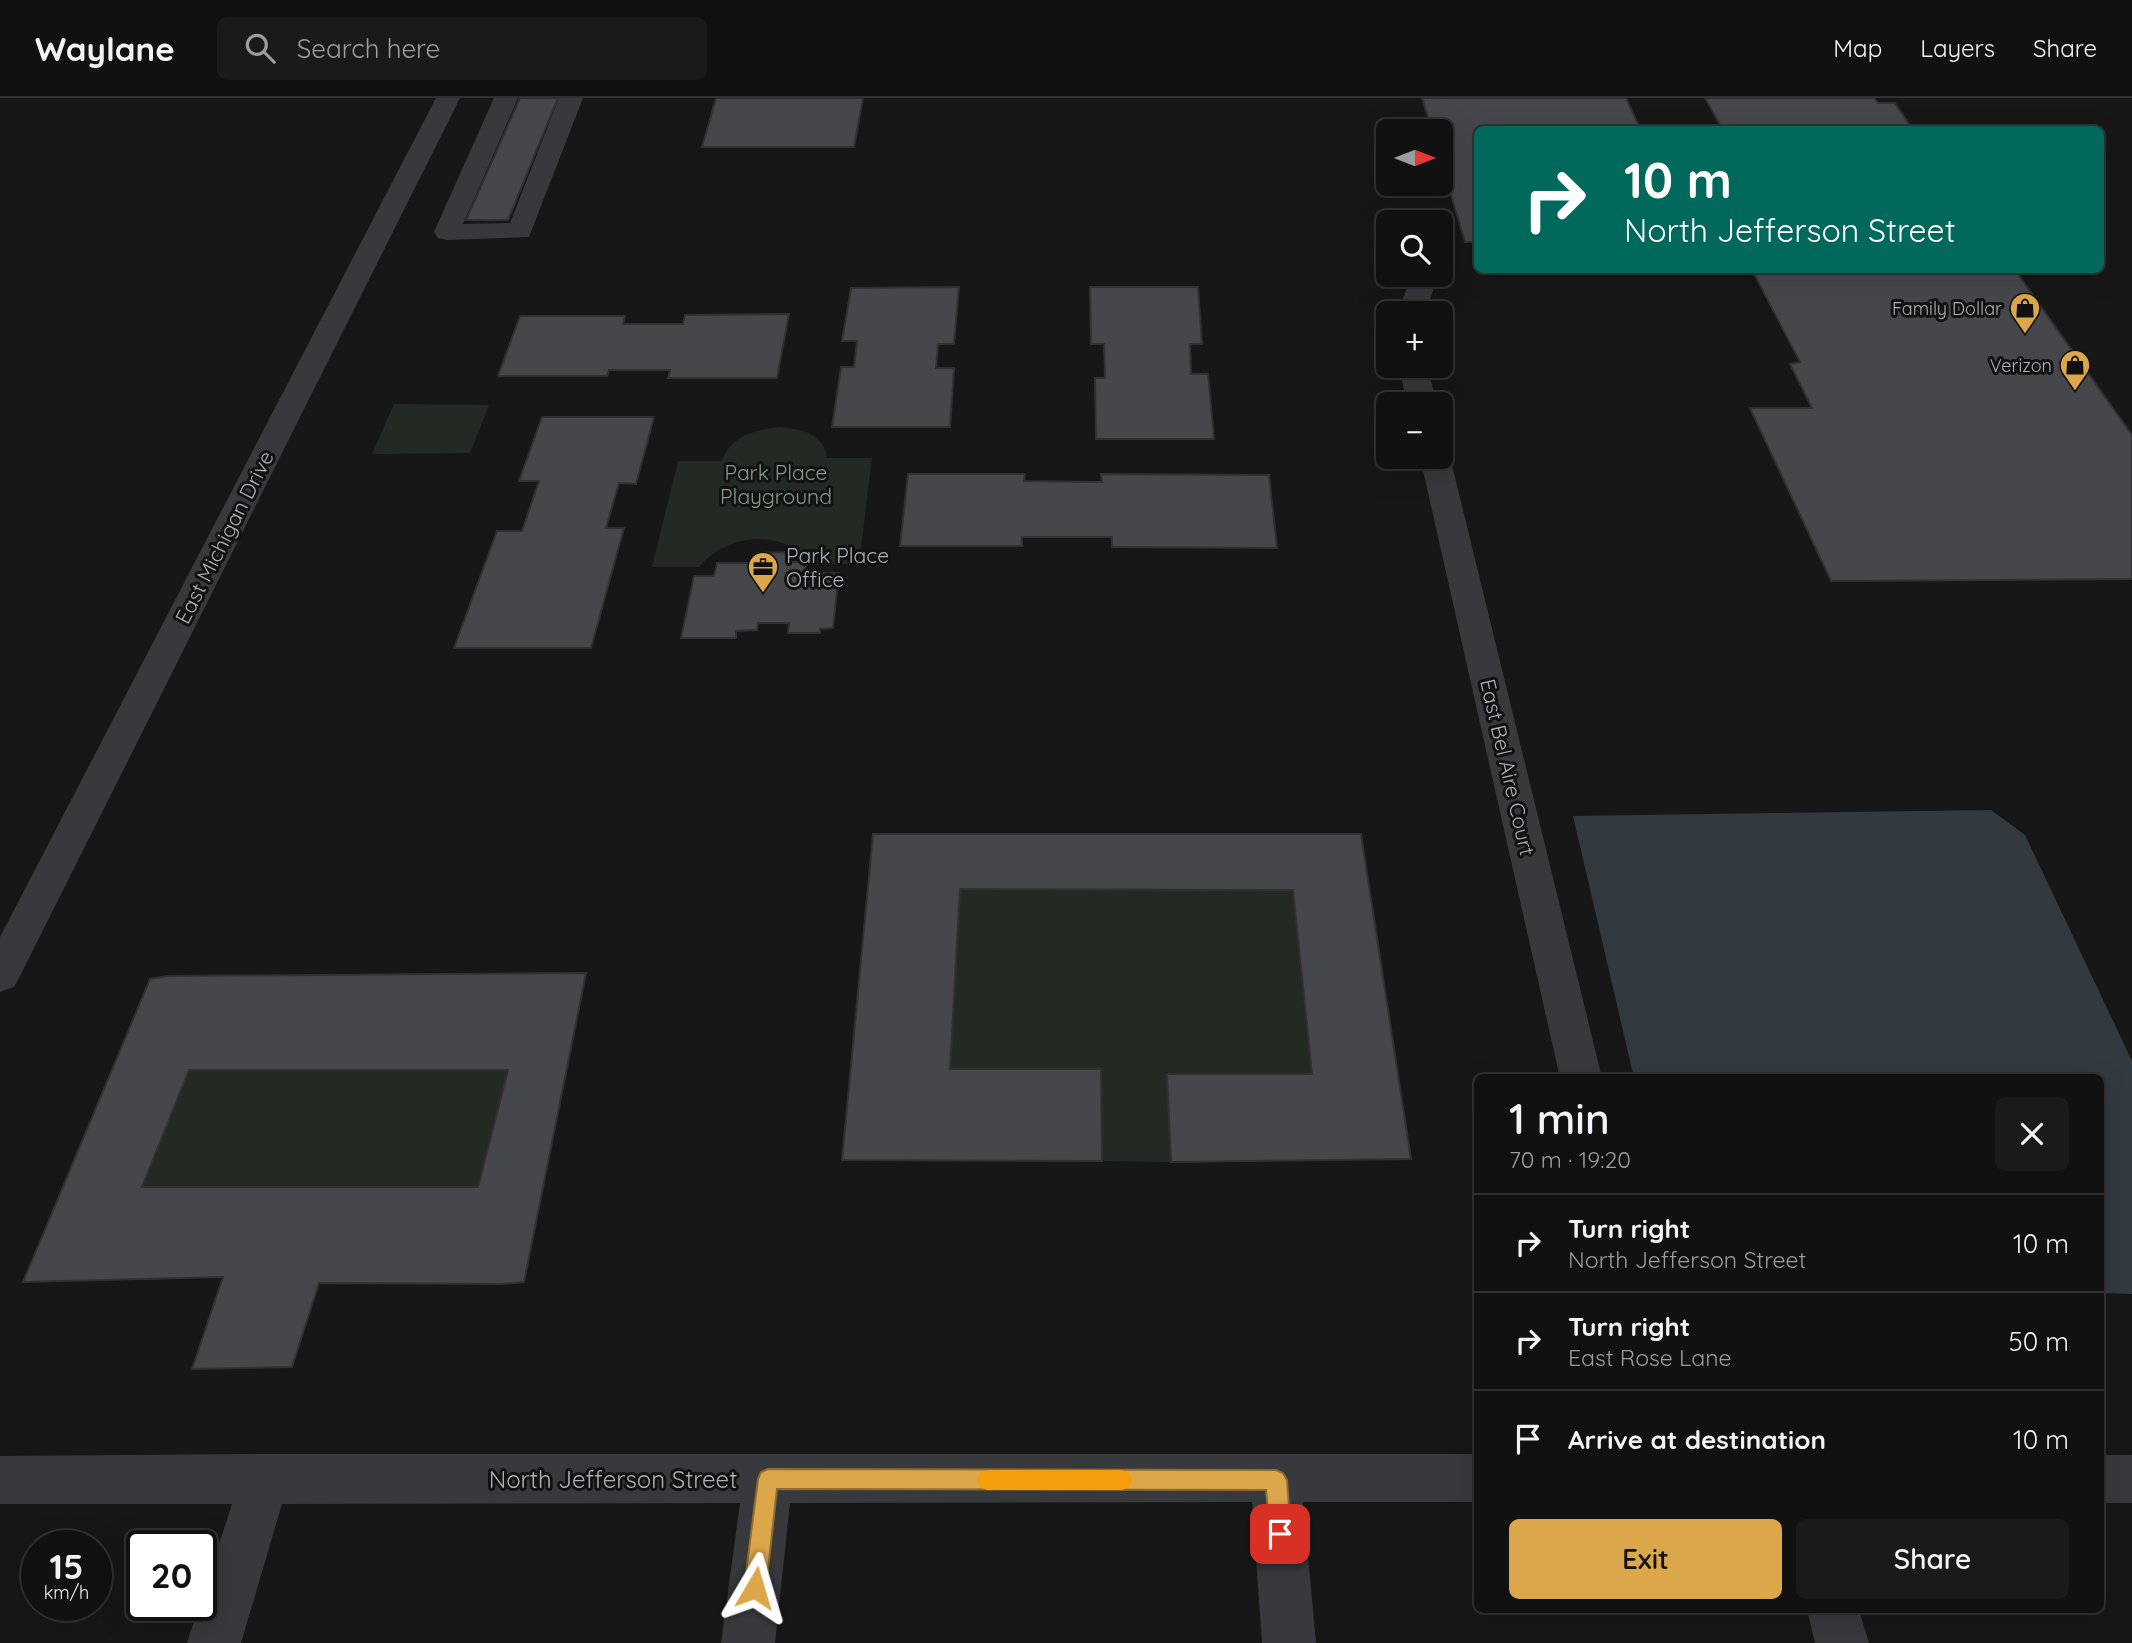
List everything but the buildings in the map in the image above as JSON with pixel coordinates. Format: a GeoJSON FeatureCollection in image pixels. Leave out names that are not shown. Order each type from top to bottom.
{"type":"FeatureCollection","features":[{"type":"Feature","properties":{"kind":"street","name":"East Michigan Drive"},"geometry":{"type":"LineString","coordinates":[[0,976],[442,172],[449,98]]}},
{"type":"Feature","properties":{"kind":"street"},"geometry":{"type":"LineString","coordinates":[[506,98],[442,172],[447,232],[520,231],[571,98]]}},
{"type":"Feature","properties":{"kind":"street","name":"East Bel Aire Court"},"geometry":{"type":"LineString","coordinates":[[1438,469],[1580,1074]]}},
{"type":"Feature","properties":{"kind":"street"},"geometry":{"type":"LineString","coordinates":[[214,1643],[265,1478]]}},
{"type":"Feature","properties":{"kind":"street","name":"North Jefferson Street"},"geometry":{"type":"LineString","coordinates":[[0,1480],[1474,1478]]}},
{"type":"Feature","properties":{"kind":"street"},"geometry":{"type":"LineString","coordinates":[[748,1643],[768,1479]]}},
{"type":"Feature","properties":{"kind":"street"},"geometry":{"type":"LineString","coordinates":[[2104,1479],[2132,1479]]}},
{"type":"Feature","properties":{"kind":"street"},"geometry":{"type":"LineString","coordinates":[[1276,1480],[1289,1643]]}},
{"type":"Feature","properties":{"kind":"street"},"geometry":{"type":"LineString","coordinates":[[1834,1613],[1842,1643]]}},
{"type":"Feature","properties":{"kind":"green space"},"geometry":{"type":"Polygon","coordinates":[[[394,404],[489,405],[470,453],[372,454],[394,404]]]}},
{"type":"Feature","properties":{"kind":"green space","name":"Park Place Playground"},"geometry":{"type":"Polygon","coordinates":[[[780,427],[810,434],[821,443],[827,458],[872,458],[859,564],[815,565],[788,545],[757,539],[726,546],[699,567],[652,567],[678,461],[722,461],[731,445],[745,435],[780,427]]]}},
{"type":"Feature","properties":{"kind":"green space"},"geometry":{"type":"Polygon","coordinates":[[[960,889],[1293,890],[1312,1074],[1167,1074],[1171,1162],[1102,1161],[1100,1069],[950,1069],[960,889]]]}},
{"type":"Feature","properties":{"kind":"green space"},"geometry":{"type":"Polygon","coordinates":[[[189,1070],[508,1070],[478,1187],[142,1187],[189,1070]]]}},
{"type":"Feature","properties":{"kind":"shaded area"},"geometry":{"type":"Polygon","coordinates":[[[1991,810],[2025,835],[2132,1061],[2132,1294],[2104,1293],[2104,1074],[1633,1074],[1573,816],[1991,810]]]}},
{"type":"Feature","properties":{"kind":"slow traffic"},"geometry":{"type":"LineString","coordinates":[[987,1480],[1122,1480]]}},
{"type":"Feature","properties":{"kind":"place","name":"Family Dollar"},"geometry":{"type":"Point","coordinates":[2025,335]}},
{"type":"Feature","properties":{"kind":"place","name":"Verizon"},"geometry":{"type":"Point","coordinates":[2075,392]}},
{"type":"Feature","properties":{"kind":"place","name":"Park Place Office"},"geometry":{"type":"Point","coordinates":[763,594]}},
{"type":"Feature","properties":{"kind":"route"},"geometry":{"type":"LineString","coordinates":[[755,1588],[768,1479],[1276,1480],[1280,1534]]}}]}
